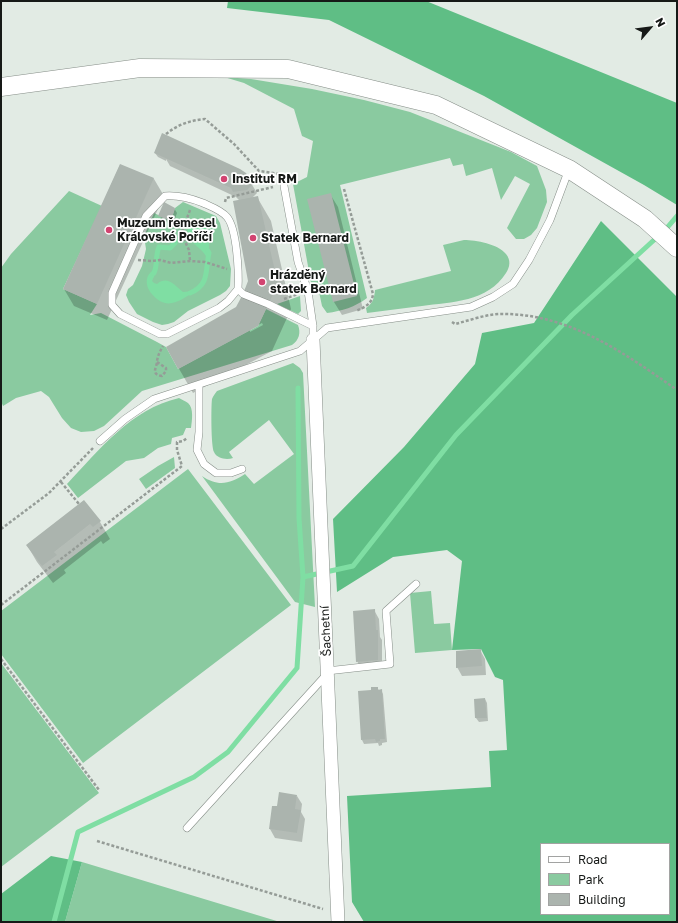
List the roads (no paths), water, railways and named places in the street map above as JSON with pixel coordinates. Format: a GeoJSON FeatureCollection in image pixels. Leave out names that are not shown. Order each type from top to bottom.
{"type":"FeatureCollection","features":[{"type":"Feature","properties":{"kind":"main road"},"geometry":{"type":"LineString","coordinates":[[1,87],[140,68],[288,69],[436,105],[568,169],[645,219],[677,248]]}},
{"type":"Feature","properties":{"kind":"street","name":"Šachetní"},"geometry":{"type":"LineString","coordinates":[[313,340],[338,918]]}},
{"type":"Feature","properties":{"kind":"lane"},"geometry":{"type":"LineString","coordinates":[[100,441],[125,419],[154,399],[300,351],[328,328],[471,307],[504,291],[513,284],[529,260],[550,220],[568,169]]}},
{"type":"Feature","properties":{"kind":"lane"},"geometry":{"type":"LineString","coordinates":[[284,186],[298,262],[308,291],[313,326],[313,340]]}},
{"type":"Feature","properties":{"kind":"lane"},"geometry":{"type":"LineString","coordinates":[[238,289],[228,301],[219,308],[167,334],[160,334],[120,314],[112,305],[112,293],[146,216],[164,196],[175,195],[195,200],[220,211],[228,218],[232,228],[239,273],[238,289],[243,294],[268,304],[313,326]]}},
{"type":"Feature","properties":{"kind":"lane"},"geometry":{"type":"LineString","coordinates":[[199,385],[199,432],[197,450],[204,464],[216,473],[231,473],[242,469]]}},
{"type":"Feature","properties":{"kind":"lane"},"geometry":{"type":"LineString","coordinates":[[187,828],[327,672],[390,664],[386,611],[416,584]]}},
{"type":"Feature","properties":{"kind":"waterway"},"geometry":{"type":"LineString","coordinates":[[54,922],[78,832],[194,777],[228,752],[297,668],[303,577],[353,566],[456,435],[572,315],[666,229],[677,216]]}},
{"type":"Feature","properties":{"kind":"waterway"},"geometry":{"type":"LineString","coordinates":[[154,273],[159,247],[170,248],[175,243],[175,238]]}},
{"type":"Feature","properties":{"kind":"waterway"},"geometry":{"type":"LineString","coordinates":[[190,293],[201,286],[204,281],[207,271],[208,251]]}},
{"type":"Feature","properties":{"kind":"waterway"},"geometry":{"type":"LineString","coordinates":[[298,388],[299,518],[303,577]]}},
{"type":"Feature","properties":{"kind":"place","name":"Institut RM"},"geometry":{"type":"Point","coordinates":[224,179]}},
{"type":"Feature","properties":{"kind":"place","name":"Muzeum řemesel Královské Poříčí"},"geometry":{"type":"Point","coordinates":[109,230]}},
{"type":"Feature","properties":{"kind":"place","name":"Statek Bernard"},"geometry":{"type":"Point","coordinates":[253,238]}},
{"type":"Feature","properties":{"kind":"place","name":"Hrázděný statek Bernard"},"geometry":{"type":"Point","coordinates":[262,282]}}]}
